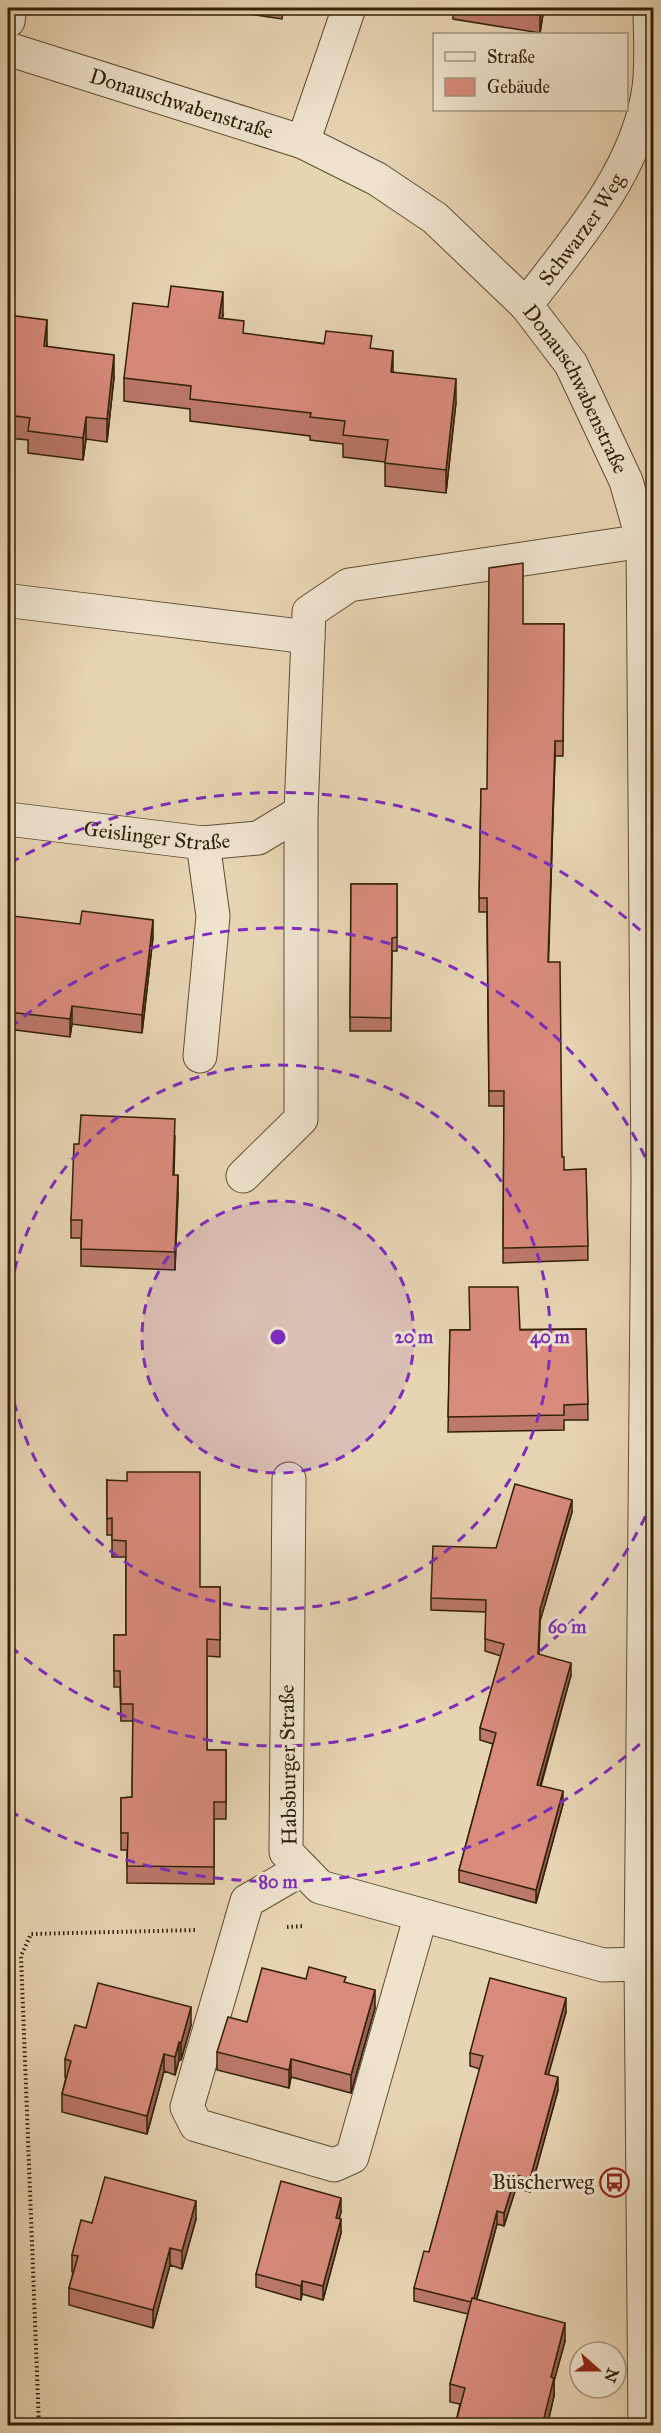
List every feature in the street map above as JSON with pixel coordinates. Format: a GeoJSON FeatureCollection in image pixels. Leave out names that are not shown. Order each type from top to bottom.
{"type":"FeatureCollection","features":[{"type":"Feature","properties":{"kind":"street"},"geometry":{"type":"LineString","coordinates":[[8,21],[10,8]]}},
{"type":"Feature","properties":{"kind":"street"},"geometry":{"type":"LineString","coordinates":[[303,142],[349,8]]}},
{"type":"Feature","properties":{"kind":"street","name":"Schwarzer Weg"},"geometry":{"type":"LineString","coordinates":[[526,305],[594,215],[622,168],[639,132],[649,93],[650,8]]}},
{"type":"Feature","properties":{"kind":"street","name":"Donauschwabenstraße"},"geometry":{"type":"LineString","coordinates":[[8,49],[303,142],[377,179],[435,218],[526,305],[571,364],[626,481],[643,541],[649,772],[651,1180],[641,1964],[645,2426]]}},
{"type":"Feature","properties":{"kind":"street"},"geometry":{"type":"LineString","coordinates":[[243,1176],[301,1119],[301,812],[309,612],[350,585],[643,541]]}},
{"type":"Feature","properties":{"kind":"street"},"geometry":{"type":"LineString","coordinates":[[12,601],[308,637]]}},
{"type":"Feature","properties":{"kind":"street","name":"Geislinger Straße"},"geometry":{"type":"LineString","coordinates":[[8,819],[203,843],[258,838],[301,812]]}},
{"type":"Feature","properties":{"kind":"street"},"geometry":{"type":"LineString","coordinates":[[200,1056],[213,916],[203,843]]}},
{"type":"Feature","properties":{"kind":"street","name":"Habsburger Straße"},"geometry":{"type":"LineString","coordinates":[[289,1479],[286,1852],[311,1878]]}},
{"type":"Feature","properties":{"kind":"street"},"geometry":{"type":"LineString","coordinates":[[421,1915],[352,2157],[334,2165],[196,2125],[187,2107],[247,1901],[311,1878],[421,1915],[603,1965],[641,1964]]}},
{"type":"Feature","properties":{"kind":"path"},"geometry":{"type":"LineString","coordinates":[[39,2426],[21,1956],[32,1934],[306,1926],[311,1878]]}},
{"type":"Feature","properties":{"kind":"building"},"geometry":{"type":"Polygon","coordinates":[[[492,8],[541,8],[540,15],[492,8]]]}},
{"type":"Feature","properties":{"kind":"building"},"geometry":{"type":"Polygon","coordinates":[[[171,286],[223,292],[219,318],[244,321],[243,333],[324,344],[326,331],[372,336],[370,348],[393,351],[391,372],[456,379],[446,470],[385,463],[388,440],[343,435],[345,421],[310,417],[311,413],[190,399],[191,386],[124,378],[133,303],[168,307],[171,286]]]}},
{"type":"Feature","properties":{"kind":"building"},"geometry":{"type":"Polygon","coordinates":[[[8,315],[47,320],[44,346],[114,355],[107,419],[86,417],[83,438],[28,431],[30,418],[8,415],[8,315]]]}},
{"type":"Feature","properties":{"kind":"building"},"geometry":{"type":"Polygon","coordinates":[[[523,563],[523,624],[564,624],[563,741],[555,741],[548,962],[560,962],[562,1157],[564,1157],[564,1170],[586,1169],[588,1246],[503,1248],[504,1091],[489,1091],[487,898],[479,898],[481,789],[487,789],[489,568],[523,563]]]}},
{"type":"Feature","properties":{"kind":"building"},"geometry":{"type":"Polygon","coordinates":[[[351,884],[397,884],[397,937],[392,938],[391,1018],[350,1017],[351,884]]]}},
{"type":"Feature","properties":{"kind":"building"},"geometry":{"type":"Polygon","coordinates":[[[82,911],[153,920],[142,1015],[72,1006],[70,1019],[8,1012],[8,929],[12,929],[13,916],[80,924],[82,911]]]}},
{"type":"Feature","properties":{"kind":"building"},"geometry":{"type":"Polygon","coordinates":[[[81,1115],[175,1119],[173,1175],[178,1175],[175,1252],[81,1249],[82,1220],[71,1220],[74,1144],[79,1144],[81,1115]]]}},
{"type":"Feature","properties":{"kind":"building"},"geometry":{"type":"Polygon","coordinates":[[[469,1287],[518,1287],[520,1330],[586,1329],[588,1404],[564,1405],[564,1415],[448,1417],[450,1330],[470,1330],[469,1287]]]}},
{"type":"Feature","properties":{"kind":"building"},"geometry":{"type":"Polygon","coordinates":[[[127,1472],[200,1472],[200,1587],[220,1587],[220,1640],[207,1639],[207,1750],[226,1750],[226,1802],[214,1802],[214,1867],[127,1866],[128,1833],[121,1833],[121,1798],[132,1797],[133,1704],[121,1704],[120,1671],[114,1671],[114,1635],[126,1635],[126,1541],[112,1540],[112,1518],[107,1519],[107,1480],[127,1481],[127,1472]]]}},
{"type":"Feature","properties":{"kind":"building"},"geometry":{"type":"Polygon","coordinates":[[[515,1484],[572,1500],[540,1609],[538,1654],[571,1663],[537,1785],[563,1791],[536,1890],[459,1870],[496,1733],[480,1728],[504,1644],[485,1639],[486,1600],[431,1598],[433,1546],[496,1548],[515,1484]]]}},
{"type":"Feature","properties":{"kind":"building"},"geometry":{"type":"Polygon","coordinates":[[[309,1967],[346,1977],[344,1982],[375,1990],[351,2075],[291,2059],[289,2070],[217,2052],[228,2017],[247,2022],[262,1968],[306,1979],[309,1967]]]}},
{"type":"Feature","properties":{"kind":"building"},"geometry":{"type":"Polygon","coordinates":[[[490,1978],[566,1998],[545,2074],[558,2077],[530,2179],[516,2175],[504,2213],[497,2211],[471,2302],[414,2288],[424,2251],[429,2252],[483,2056],[470,2053],[490,1978]]]}},
{"type":"Feature","properties":{"kind":"building"},"geometry":{"type":"Polygon","coordinates":[[[98,1983],[191,2007],[175,2057],[164,2054],[147,2116],[62,2094],[71,2061],[65,2059],[75,2025],[86,2028],[98,1983]]]}},
{"type":"Feature","properties":{"kind":"building"},"geometry":{"type":"Polygon","coordinates":[[[105,2177],[196,2201],[182,2251],[170,2248],[153,2310],[69,2288],[78,2256],[72,2255],[81,2220],[92,2223],[105,2177]]]}},
{"type":"Feature","properties":{"kind":"building"},"geometry":{"type":"Polygon","coordinates":[[[281,2181],[341,2198],[336,2218],[341,2219],[323,2286],[302,2281],[301,2286],[256,2274],[281,2181]]]}},
{"type":"Feature","properties":{"kind":"building"},"geometry":{"type":"Polygon","coordinates":[[[472,2298],[565,2323],[551,2377],[554,2378],[542,2426],[455,2426],[465,2388],[450,2384],[472,2298]]]}},
{"type":"Feature","properties":{"kind":"place","name":"Büscherweg"},"geometry":{"type":"Point","coordinates":[615,2182]}}]}
